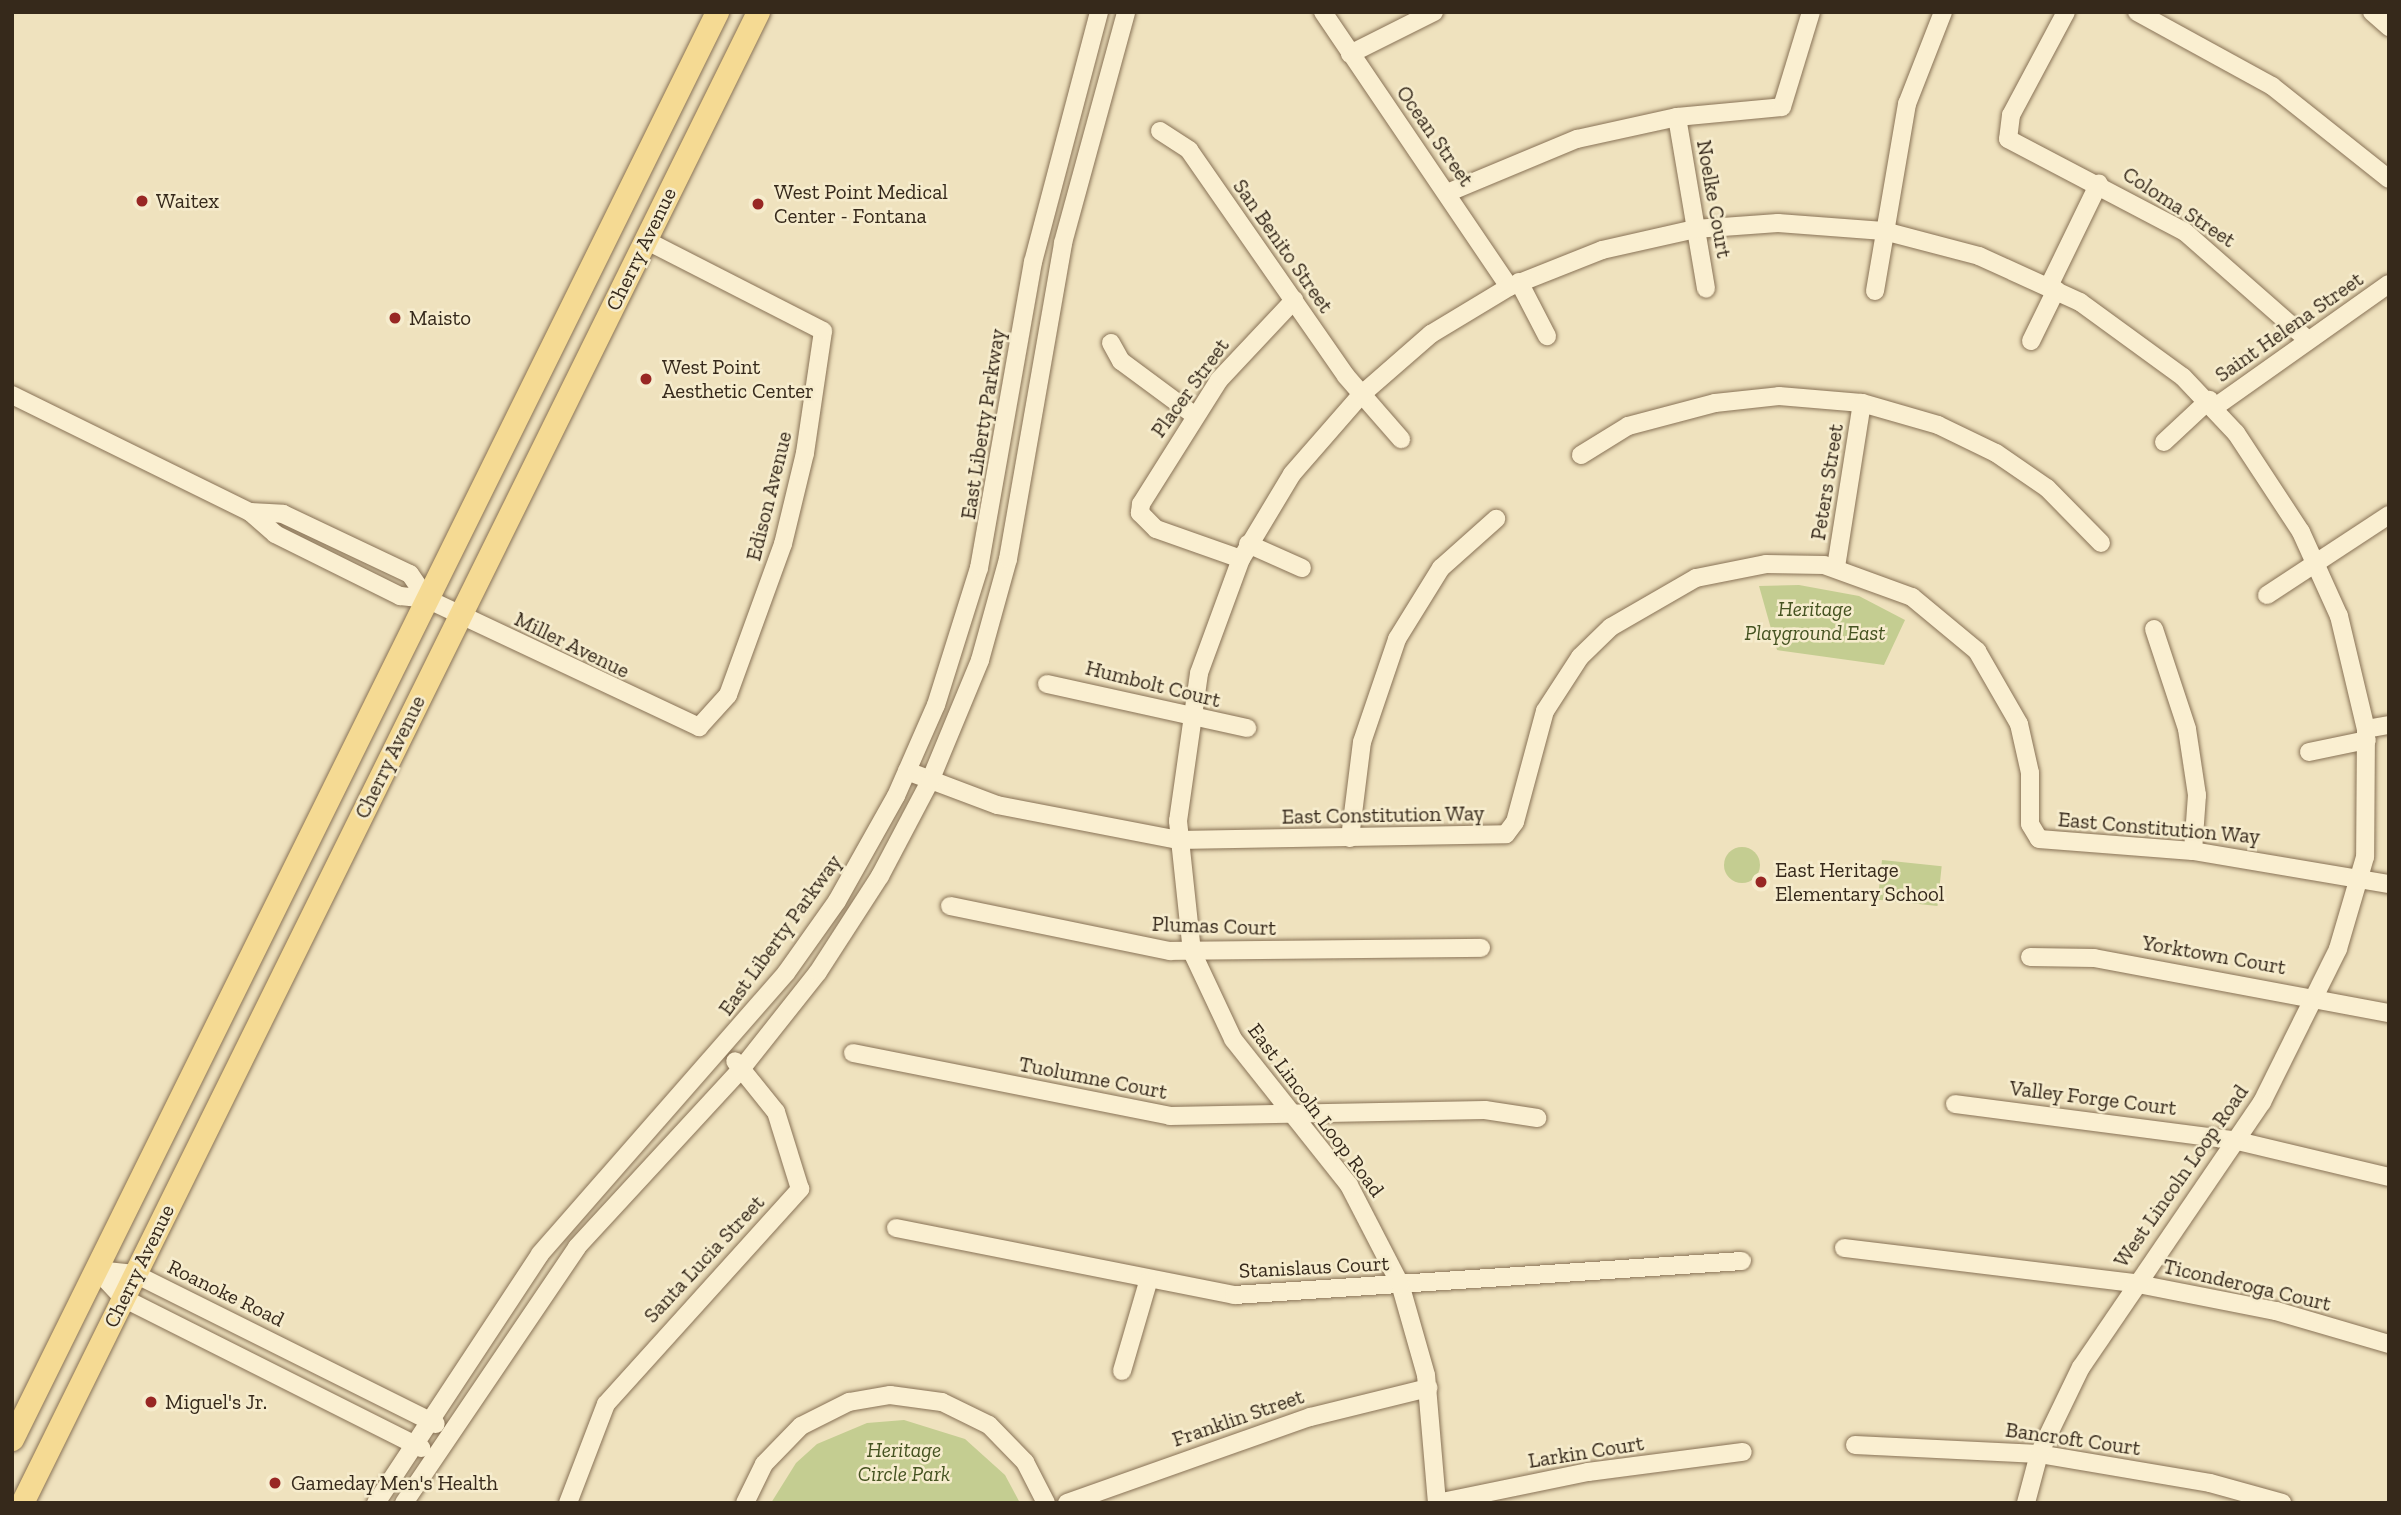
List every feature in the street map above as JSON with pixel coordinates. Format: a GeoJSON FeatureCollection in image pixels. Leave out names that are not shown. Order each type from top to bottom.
{"type":"FeatureCollection","features":[{"type":"Feature","properties":{"kind":"main road","name":"Cherry Avenue"},"geometry":{"type":"LineString","coordinates":[[12,1440],[717,12]]}},
{"type":"Feature","properties":{"kind":"main road","name":"Cherry Avenue"},"geometry":{"type":"LineString","coordinates":[[22,1503],[758,12]]}},
{"type":"Feature","properties":{"kind":"street","name":"East Liberty Parkway"},"geometry":{"type":"LineString","coordinates":[[376,1503],[410,1442],[570,1216],[723,1051],[837,901],[907,771],[936,705],[979,568],[1036,249],[1099,12]]}},
{"type":"Feature","properties":{"kind":"street"},"geometry":{"type":"LineString","coordinates":[[404,1503],[433,1454],[597,1222],[742,1068],[840,940],[930,781],[980,660],[1008,559],[1063,243],[1126,12]]}},
{"type":"Feature","properties":{"kind":"street","name":"Ocean Street"},"geometry":{"type":"LineString","coordinates":[[1323,12],[1548,336]]}},
{"type":"Feature","properties":{"kind":"street"},"geometry":{"type":"LineString","coordinates":[[1350,54],[1434,12]]}},
{"type":"Feature","properties":{"kind":"street"},"geometry":{"type":"LineString","coordinates":[[1447,193],[1539,152],[1677,117],[1782,107],[1811,12]]}},
{"type":"Feature","properties":{"kind":"street"},"geometry":{"type":"LineString","coordinates":[[1875,290],[1907,104],[1942,12]]}},
{"type":"Feature","properties":{"kind":"street","name":"Coloma Street"},"geometry":{"type":"LineString","coordinates":[[2066,12],[2011,115],[2008,139],[2099,183],[2185,232],[2308,340]]}},
{"type":"Feature","properties":{"kind":"street"},"geometry":{"type":"LineString","coordinates":[[2137,12],[2272,86],[2389,179]]}},
{"type":"Feature","properties":{"kind":"street"},"geometry":{"type":"LineString","coordinates":[[2372,12],[2389,27]]}},
{"type":"Feature","properties":{"kind":"street","name":"Noelke Court"},"geometry":{"type":"LineString","coordinates":[[1677,117],[1706,289]]}},
{"type":"Feature","properties":{"kind":"street","name":"San Benito Street"},"geometry":{"type":"LineString","coordinates":[[1160,131],[1189,150],[1361,395],[1401,439]]}},
{"type":"Feature","properties":{"kind":"street"},"geometry":{"type":"LineString","coordinates":[[2031,341],[2099,183]]}},
{"type":"Feature","properties":{"kind":"street","name":"East Lincoln Loop Road"},"geometry":{"type":"LineString","coordinates":[[1437,1503],[1428,1388],[1400,1284],[1349,1185],[1233,1040],[1192,952],[1178,840],[1188,719],[1206,646],[1245,552],[1292,474],[1361,395],[1431,334],[1514,285],[1602,250],[1695,229],[1778,223],[1884,231]]}},
{"type":"Feature","properties":{"kind":"street","name":"West Lincoln Loop Road"},"geometry":{"type":"LineString","coordinates":[[1884,231],[1961,250],[2052,288],[2124,330],[2212,404],[2271,481],[2317,563],[2339,616],[2366,734],[2368,835],[2361,878],[2317,996],[2238,1141],[2133,1283],[2081,1367],[2039,1454],[2026,1503]]}},
{"type":"Feature","properties":{"kind":"street","name":"Edison Avenue"},"geometry":{"type":"LineString","coordinates":[[645,240],[823,331],[808,440],[783,544],[728,695],[699,727]]}},
{"type":"Feature","properties":{"kind":"street","name":"Saint Helena Street"},"geometry":{"type":"LineString","coordinates":[[2164,442],[2212,404],[2389,284]]}},
{"type":"Feature","properties":{"kind":"street","name":"Placer Street"},"geometry":{"type":"LineString","coordinates":[[1245,552],[1156,529],[1140,513],[1146,492],[1194,415],[1294,300]]}},
{"type":"Feature","properties":{"kind":"street"},"geometry":{"type":"LineString","coordinates":[[1111,343],[1121,361],[1194,415]]}},
{"type":"Feature","properties":{"kind":"street","name":"Miller Avenue"},"geometry":{"type":"LineString","coordinates":[[12,395],[250,512],[283,514],[410,574],[427,599],[699,727]]}},
{"type":"Feature","properties":{"kind":"street"},"geometry":{"type":"LineString","coordinates":[[1581,455],[1628,426],[1715,403],[1788,396],[1863,403],[1938,425],[1996,453],[2046,488],[2101,543]]}},
{"type":"Feature","properties":{"kind":"street","name":"Peters Street"},"geometry":{"type":"LineString","coordinates":[[1836,567],[1863,403]]}},
{"type":"Feature","properties":{"kind":"street"},"geometry":{"type":"LineString","coordinates":[[2267,594],[2389,515]]}},
{"type":"Feature","properties":{"kind":"street"},"geometry":{"type":"LineString","coordinates":[[1350,838],[1362,743],[1397,639],[1441,568],[1496,519]]}},
{"type":"Feature","properties":{"kind":"street"},"geometry":{"type":"LineString","coordinates":[[1245,552],[1302,568]]}},
{"type":"Feature","properties":{"kind":"street","name":"East Constitution Way"},"geometry":{"type":"LineString","coordinates":[[907,771],[997,804],[1178,840],[1506,834],[1515,822],[1545,711],[1575,663],[1611,626],[1663,592],[1725,570],[1766,564],[1836,567],[1912,597],[1977,651],[2019,723],[2030,772],[2030,824],[2039,839],[2193,850],[2389,884]]}},
{"type":"Feature","properties":{"kind":"street"},"geometry":{"type":"LineString","coordinates":[[2154,629],[2188,729],[2197,794],[2193,850]]}},
{"type":"Feature","properties":{"kind":"street","name":"Humbolt Court"},"geometry":{"type":"LineString","coordinates":[[1048,684],[1188,719],[1247,728]]}},
{"type":"Feature","properties":{"kind":"street"},"geometry":{"type":"LineString","coordinates":[[2309,752],[2389,725]]}},
{"type":"Feature","properties":{"kind":"street","name":"Plumas Court"},"geometry":{"type":"LineString","coordinates":[[950,906],[1192,952],[1481,948]]}},
{"type":"Feature","properties":{"kind":"street","name":"Yorktown Court"},"geometry":{"type":"LineString","coordinates":[[2030,957],[2094,958],[2317,996],[2389,1013]]}},
{"type":"Feature","properties":{"kind":"street","name":"Santa Lucia Street"},"geometry":{"type":"LineString","coordinates":[[568,1503],[606,1404],[800,1189],[776,1112],[742,1068],[723,1051]]}},
{"type":"Feature","properties":{"kind":"street","name":"Tuolumne Court"},"geometry":{"type":"LineString","coordinates":[[853,1053],[1130,1112],[1210,1117],[1292,1112],[1485,1110],[1537,1118]]}},
{"type":"Feature","properties":{"kind":"street","name":"Valley Forge Court"},"geometry":{"type":"LineString","coordinates":[[1955,1104],[2238,1141],[2389,1177]]}},
{"type":"Feature","properties":{"kind":"street","name":"Stanislaus Court"},"geometry":{"type":"LineString","coordinates":[[896,1228],[1148,1282],[1254,1295],[1742,1261]]}},
{"type":"Feature","properties":{"kind":"street","name":"Ticonderoga Court"},"geometry":{"type":"LineString","coordinates":[[1844,1248],[2133,1283],[2276,1311],[2389,1344]]}},
{"type":"Feature","properties":{"kind":"street"},"geometry":{"type":"LineString","coordinates":[[97,1270],[123,1298],[433,1454]]}},
{"type":"Feature","properties":{"kind":"street","name":"Roanoke Road"},"geometry":{"type":"LineString","coordinates":[[97,1270],[135,1274],[449,1432]]}},
{"type":"Feature","properties":{"kind":"street"},"geometry":{"type":"LineString","coordinates":[[1122,1371],[1148,1282]]}},
{"type":"Feature","properties":{"kind":"street","name":"Franklin Street"},"geometry":{"type":"LineString","coordinates":[[1067,1503],[1310,1417],[1428,1388]]}},
{"type":"Feature","properties":{"kind":"street"},"geometry":{"type":"LineString","coordinates":[[745,1503],[764,1464],[801,1426],[849,1402],[890,1395],[942,1402],[989,1425],[1026,1462],[1046,1503]]}},
{"type":"Feature","properties":{"kind":"street","name":"Bancroft Court"},"geometry":{"type":"LineString","coordinates":[[1855,1445],[2039,1454],[2210,1483],[2282,1503]]}},
{"type":"Feature","properties":{"kind":"street","name":"Larkin Court"},"geometry":{"type":"LineString","coordinates":[[1437,1503],[1588,1472],[1743,1452]]}},
{"type":"Feature","properties":{"kind":"green space","name":"Heritage Playground East"},"geometry":{"type":"Polygon","coordinates":[[[1799,585],[1859,596],[1905,620],[1884,665],[1777,650],[1759,586],[1799,585]]]}},
{"type":"Feature","properties":{"kind":"green space"},"geometry":{"type":"Polygon","coordinates":[[[1742,847],[1755,852],[1760,865],[1755,878],[1742,883],[1729,878],[1724,865],[1729,852],[1742,847]]]}},
{"type":"Feature","properties":{"kind":"green space"},"geometry":{"type":"Polygon","coordinates":[[[1882,860],[1942,866],[1937,906],[1878,900],[1882,860]]]}},
{"type":"Feature","properties":{"kind":"green space","name":"Heritage Circle Park"},"geometry":{"type":"Polygon","coordinates":[[[904,1420],[965,1439],[1005,1475],[1020,1503],[771,1503],[796,1463],[817,1444],[867,1423],[904,1420]]]}},
{"type":"Feature","properties":{"kind":"place","name":"Waitex"},"geometry":{"type":"Point","coordinates":[142,201]}},
{"type":"Feature","properties":{"kind":"place","name":"West Point Medical Center - Fontana"},"geometry":{"type":"Point","coordinates":[758,204]}},
{"type":"Feature","properties":{"kind":"place","name":"Maisto"},"geometry":{"type":"Point","coordinates":[395,318]}},
{"type":"Feature","properties":{"kind":"place","name":"West Point Aesthetic Center"},"geometry":{"type":"Point","coordinates":[646,379]}},
{"type":"Feature","properties":{"kind":"place","name":"East Heritage Elementary School"},"geometry":{"type":"Point","coordinates":[1761,882]}},
{"type":"Feature","properties":{"kind":"place","name":"Miguel's Jr."},"geometry":{"type":"Point","coordinates":[151,1402]}},
{"type":"Feature","properties":{"kind":"place","name":"Gameday Men's Health"},"geometry":{"type":"Point","coordinates":[275,1483]}}]}
